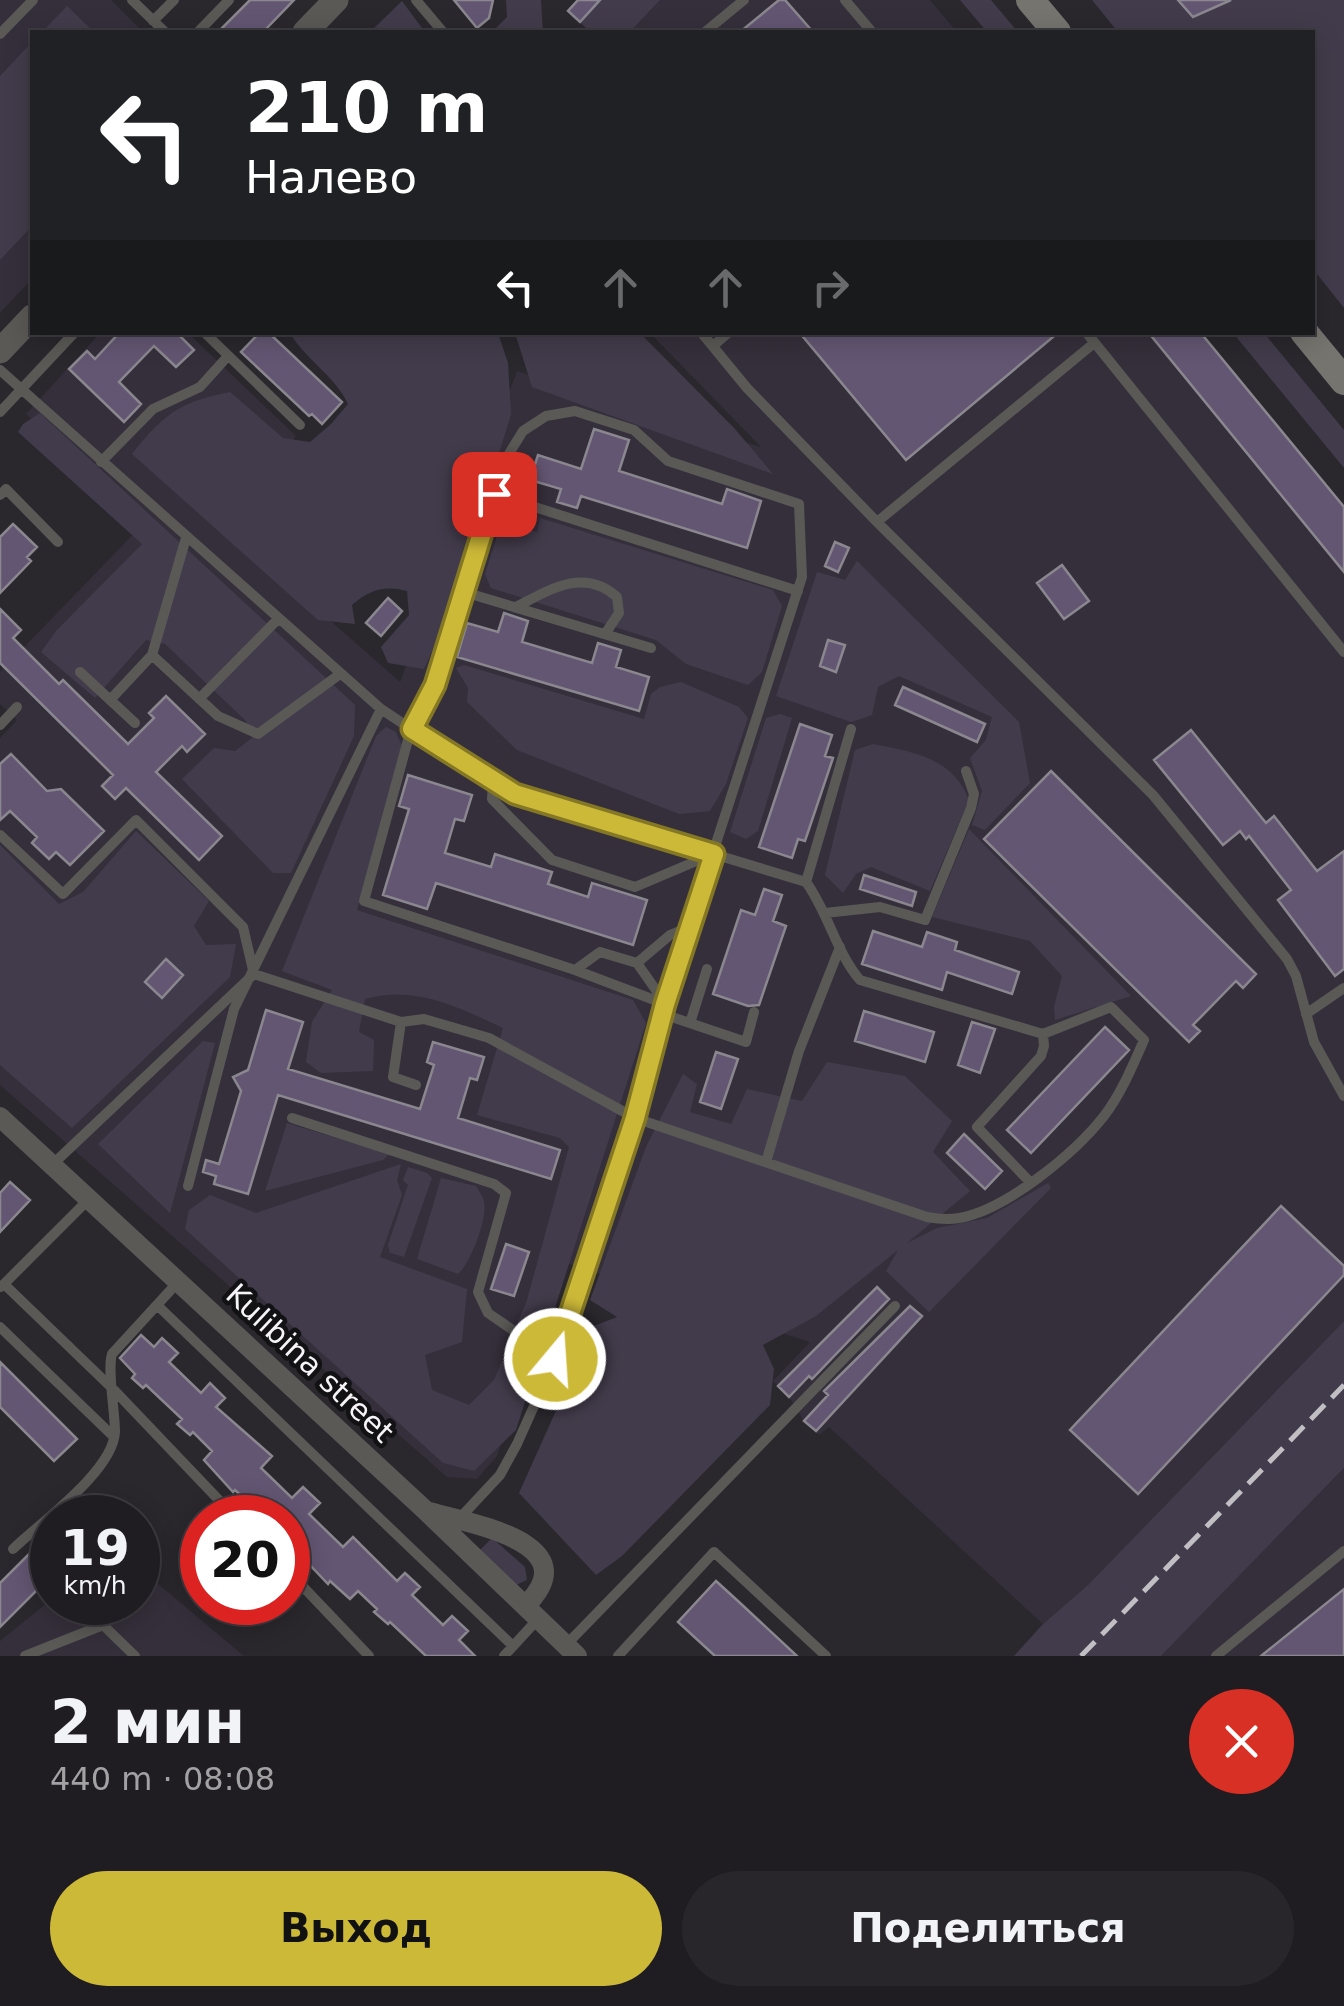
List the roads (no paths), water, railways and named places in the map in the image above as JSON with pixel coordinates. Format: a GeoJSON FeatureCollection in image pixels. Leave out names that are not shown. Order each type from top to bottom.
{"type":"FeatureCollection","features":[{"type":"Feature","properties":{"kind":"main road"},"geometry":{"type":"LineString","coordinates":[[1030,0],[1055,30]]}},
{"type":"Feature","properties":{"kind":"main road"},"geometry":{"type":"LineString","coordinates":[[1306,335],[1344,382]]}},
{"type":"Feature","properties":{"kind":"street"},"geometry":{"type":"LineString","coordinates":[[308,30],[336,0]]}},
{"type":"Feature","properties":{"kind":"street"},"geometry":{"type":"LineString","coordinates":[[0,351],[30,319]]}},
{"type":"Feature","properties":{"kind":"street","name":"Kulibina street"},"geometry":{"type":"LineString","coordinates":[[0,1117],[571,1650]]}},
{"type":"Feature","properties":{"kind":"street"},"geometry":{"type":"LineString","coordinates":[[425,1510],[505,1531],[524,1544],[543,1565],[545,1582],[532,1612]]}},
{"type":"Feature","properties":{"kind":"lane"},"geometry":{"type":"LineString","coordinates":[[132,0],[163,30]]}},
{"type":"Feature","properties":{"kind":"lane"},"geometry":{"type":"LineString","coordinates":[[154,21],[174,0]]}},
{"type":"Feature","properties":{"kind":"lane"},"geometry":{"type":"LineString","coordinates":[[200,30],[229,0]]}},
{"type":"Feature","properties":{"kind":"lane"},"geometry":{"type":"LineString","coordinates":[[708,30],[744,0]]}},
{"type":"Feature","properties":{"kind":"lane"},"geometry":{"type":"LineString","coordinates":[[845,0],[870,30]]}},
{"type":"Feature","properties":{"kind":"lane"},"geometry":{"type":"LineString","coordinates":[[419,1],[441,30]]}},
{"type":"Feature","properties":{"kind":"lane"},"geometry":{"type":"LineString","coordinates":[[0,34],[27,2]]}},
{"type":"Feature","properties":{"kind":"lane"},"geometry":{"type":"LineString","coordinates":[[0,412],[72,335]]}},
{"type":"Feature","properties":{"kind":"lane"},"geometry":{"type":"LineString","coordinates":[[207,335],[300,425]]}},
{"type":"Feature","properties":{"kind":"lane"},"geometry":{"type":"LineString","coordinates":[[704,335],[747,388],[877,522],[1172,817],[1288,959],[1318,1050],[1344,1096]]}},
{"type":"Feature","properties":{"kind":"lane"},"geometry":{"type":"LineString","coordinates":[[713,346],[726,335]]}},
{"type":"Feature","properties":{"kind":"lane"},"geometry":{"type":"LineString","coordinates":[[1088,335],[1344,652]]}},
{"type":"Feature","properties":{"kind":"lane"},"geometry":{"type":"LineString","coordinates":[[877,522],[1092,344]]}},
{"type":"Feature","properties":{"kind":"lane"},"geometry":{"type":"LineString","coordinates":[[101,462],[152,409],[200,386],[228,356]]}},
{"type":"Feature","properties":{"kind":"lane"},"geometry":{"type":"LineString","coordinates":[[0,370],[381,709],[493,783],[515,794],[806,882],[849,967],[860,980],[1042,1034],[1111,1007],[1144,1040],[1104,1116],[1049,1169],[976,1213],[944,1219],[928,1217],[635,1118],[489,1038],[424,1018],[401,1022],[254,974]]}},
{"type":"Feature","properties":{"kind":"lane"},"geometry":{"type":"LineString","coordinates":[[459,1520],[500,1475],[555,1359],[635,1118],[664,1009],[689,927],[802,578],[799,504],[668,461],[634,430],[575,410],[546,416],[522,431],[507,457],[435,685],[412,729],[364,901],[575,970],[664,1009],[690,1023],[746,1042],[754,1012]]}},
{"type":"Feature","properties":{"kind":"lane"},"geometry":{"type":"LineString","coordinates":[[0,495],[6,489],[58,542]]}},
{"type":"Feature","properties":{"kind":"lane"},"geometry":{"type":"LineString","coordinates":[[494,494],[798,591]]}},
{"type":"Feature","properties":{"kind":"lane"},"geometry":{"type":"LineString","coordinates":[[110,700],[152,655],[186,538]]}},
{"type":"Feature","properties":{"kind":"lane"},"geometry":{"type":"LineString","coordinates":[[516,607],[560,585],[579,580],[597,584],[616,597],[619,613],[605,634]]}},
{"type":"Feature","properties":{"kind":"lane"},"geometry":{"type":"LineString","coordinates":[[464,592],[651,648]]}},
{"type":"Feature","properties":{"kind":"lane"},"geometry":{"type":"LineString","coordinates":[[199,698],[278,618]]}},
{"type":"Feature","properties":{"kind":"lane"},"geometry":{"type":"LineString","coordinates":[[152,655],[218,716],[258,734],[340,674]]}},
{"type":"Feature","properties":{"kind":"lane"},"geometry":{"type":"LineString","coordinates":[[80,672],[134,724]]}},
{"type":"Feature","properties":{"kind":"lane"},"geometry":{"type":"LineString","coordinates":[[0,725],[17,707]]}},
{"type":"Feature","properties":{"kind":"lane"},"geometry":{"type":"LineString","coordinates":[[188,1186],[234,1009],[381,709]]}},
{"type":"Feature","properties":{"kind":"lane"},"geometry":{"type":"LineString","coordinates":[[806,882],[851,729]]}},
{"type":"Feature","properties":{"kind":"lane"},"geometry":{"type":"LineString","coordinates":[[825,913],[880,907],[925,920],[972,808],[974,794],[966,771]]}},
{"type":"Feature","properties":{"kind":"lane"},"geometry":{"type":"LineString","coordinates":[[493,783],[492,799],[552,860],[634,887],[714,854]]}},
{"type":"Feature","properties":{"kind":"lane"},"geometry":{"type":"LineString","coordinates":[[0,835],[63,894],[136,820],[244,927],[254,974]]}},
{"type":"Feature","properties":{"kind":"lane"},"geometry":{"type":"LineString","coordinates":[[636,963],[670,936],[689,927]]}},
{"type":"Feature","properties":{"kind":"lane"},"geometry":{"type":"LineString","coordinates":[[766,1162],[800,1051],[840,946]]}},
{"type":"Feature","properties":{"kind":"lane"},"geometry":{"type":"LineString","coordinates":[[575,970],[600,952],[636,963],[664,1009]]}},
{"type":"Feature","properties":{"kind":"lane"},"geometry":{"type":"LineString","coordinates":[[690,1023],[707,969]]}},
{"type":"Feature","properties":{"kind":"lane"},"geometry":{"type":"LineString","coordinates":[[52,1165],[254,974]]}},
{"type":"Feature","properties":{"kind":"lane"},"geometry":{"type":"LineString","coordinates":[[1306,1014],[1344,988]]}},
{"type":"Feature","properties":{"kind":"lane"},"geometry":{"type":"LineString","coordinates":[[401,1022],[394,1077],[416,1085]]}},
{"type":"Feature","properties":{"kind":"lane"},"geometry":{"type":"LineString","coordinates":[[1030,1182],[977,1127],[1041,1056],[1042,1034]]}},
{"type":"Feature","properties":{"kind":"lane"},"geometry":{"type":"LineString","coordinates":[[292,1118],[494,1184],[506,1193],[478,1292],[488,1312],[555,1359]]}},
{"type":"Feature","properties":{"kind":"lane"},"geometry":{"type":"LineString","coordinates":[[89,1199],[2,1286],[114,1390],[214,1495]]}},
{"type":"Feature","properties":{"kind":"lane"},"geometry":{"type":"LineString","coordinates":[[13,1549],[107,1458],[114,1438],[112,1354],[178,1282]]}},
{"type":"Feature","properties":{"kind":"lane"},"geometry":{"type":"LineString","coordinates":[[157,1305],[513,1646]]}},
{"type":"Feature","properties":{"kind":"lane"},"geometry":{"type":"LineString","coordinates":[[571,1650],[895,1306]]}},
{"type":"Feature","properties":{"kind":"lane"},"geometry":{"type":"LineString","coordinates":[[0,1326],[114,1438]]}},
{"type":"Feature","properties":{"kind":"lane"},"geometry":{"type":"LineString","coordinates":[[1216,1656],[1344,1551]]}},
{"type":"Feature","properties":{"kind":"lane"},"geometry":{"type":"LineString","coordinates":[[618,1656],[714,1552],[826,1656]]}},
{"type":"Feature","properties":{"kind":"lane"},"geometry":{"type":"LineString","coordinates":[[310,1594],[369,1656]]}},
{"type":"Feature","properties":{"kind":"lane"},"geometry":{"type":"LineString","coordinates":[[504,1656],[532,1612]]}},
{"type":"Feature","properties":{"kind":"lane"},"geometry":{"type":"LineString","coordinates":[[24,1656],[103,1625],[135,1656]]}},
{"type":"Feature","properties":{"kind":"railway"},"geometry":{"type":"LineString","coordinates":[[1081,1656],[1344,1385]]}}]}
